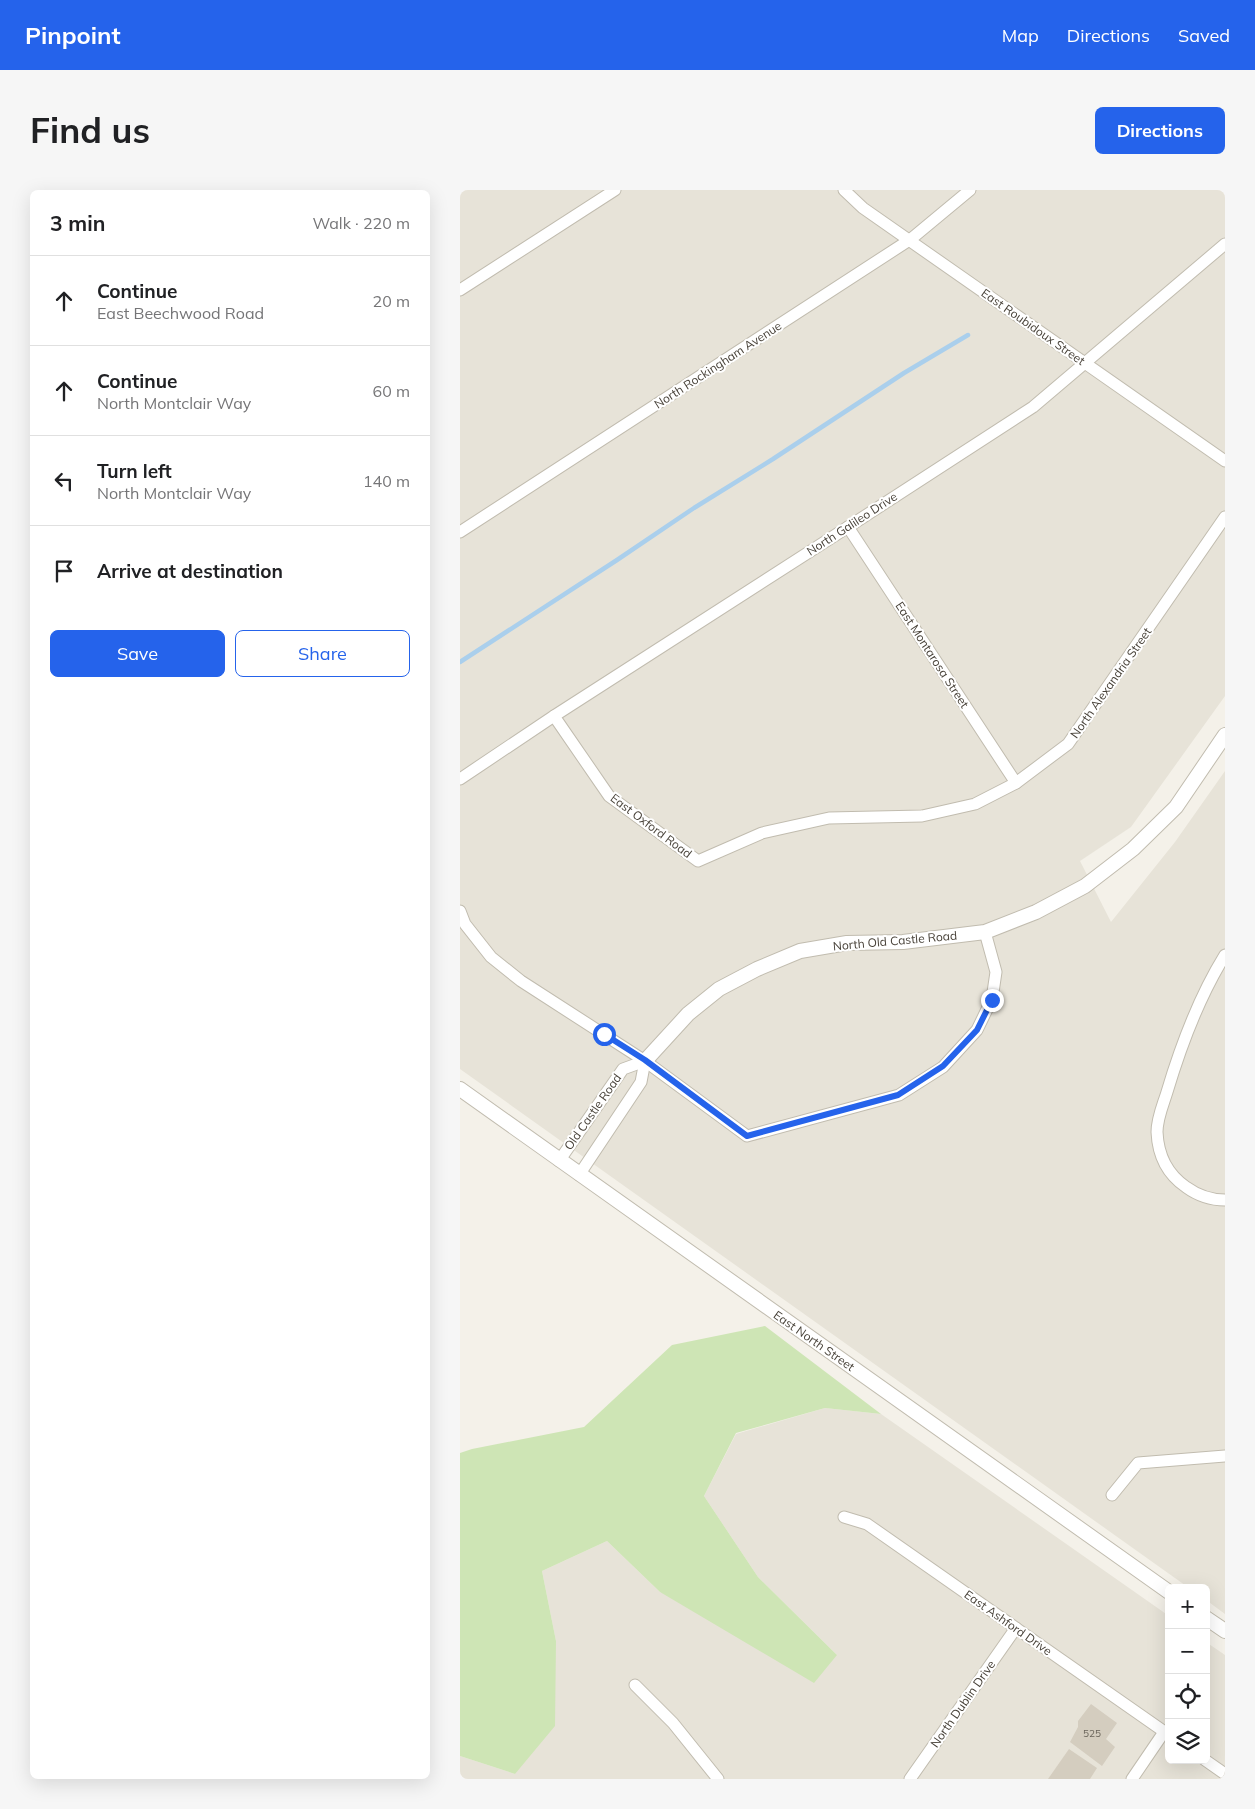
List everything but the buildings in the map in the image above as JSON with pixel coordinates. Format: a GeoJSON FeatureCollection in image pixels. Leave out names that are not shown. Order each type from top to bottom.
{"type":"FeatureCollection","features":[{"type":"Feature","properties":{"kind":"street"},"geometry":{"type":"LineString","coordinates":[[593,190],[600,200]]}},
{"type":"Feature","properties":{"kind":"street"},"geometry":{"type":"LineString","coordinates":[[460,290],[615,190]]}},
{"type":"Feature","properties":{"kind":"street","name":"East Roubidoux Street"},"geometry":{"type":"LineString","coordinates":[[844,190],[863,208],[1225,461]]}},
{"type":"Feature","properties":{"kind":"street","name":"North Rockingham Avenue"},"geometry":{"type":"LineString","coordinates":[[460,532],[909,240],[970,190]]}},
{"type":"Feature","properties":{"kind":"street","name":"North Galileo Drive"},"geometry":{"type":"LineString","coordinates":[[460,779],[554,716],[1033,407],[1225,244]]}},
{"type":"Feature","properties":{"kind":"street","name":"North Alexandria Street"},"geometry":{"type":"LineString","coordinates":[[698,861],[762,832],[829,818],[922,816],[975,804],[1016,783],[1068,744],[1225,518]]}},
{"type":"Feature","properties":{"kind":"street","name":"East Montarosa Street"},"geometry":{"type":"LineString","coordinates":[[848,527],[1016,783]]}},
{"type":"Feature","properties":{"kind":"street","name":"East Oxford Road"},"geometry":{"type":"LineString","coordinates":[[554,716],[609,796],[698,861]]}},
{"type":"Feature","properties":{"kind":"street","name":"North Old Castle Road"},"geometry":{"type":"LineString","coordinates":[[645,1060],[688,1014],[719,989],[757,969],[800,951],[847,943],[903,942],[985,932],[1036,912],[1085,886],[1133,849],[1176,807],[1225,735]]}},
{"type":"Feature","properties":{"kind":"street"},"geometry":{"type":"LineString","coordinates":[[460,911],[464,924],[490,957],[521,981],[645,1060],[747,1136],[898,1095],[943,1066],[977,1030],[992,1000],[996,972],[985,932]]}},
{"type":"Feature","properties":{"kind":"street"},"geometry":{"type":"LineString","coordinates":[[1225,955],[1217,967],[1176,1061],[1159,1118],[1158,1132],[1161,1153],[1166,1167],[1175,1180],[1197,1195],[1225,1200]]}},
{"type":"Feature","properties":{"kind":"street","name":"Old Castle Road"},"geometry":{"type":"LineString","coordinates":[[560,1161],[623,1070],[645,1060]]}},
{"type":"Feature","properties":{"kind":"street","name":"Old Castle Road"},"geometry":{"type":"LineString","coordinates":[[579,1174],[641,1082],[645,1060]]}},
{"type":"Feature","properties":{"kind":"street","name":"East North Street"},"geometry":{"type":"LineString","coordinates":[[460,1089],[1165,1589]]}},
{"type":"Feature","properties":{"kind":"street"},"geometry":{"type":"LineString","coordinates":[[1112,1495],[1138,1462],[1225,1456]]}},
{"type":"Feature","properties":{"kind":"street","name":"East Ashford Drive"},"geometry":{"type":"LineString","coordinates":[[844,1517],[867,1524],[1165,1732]]}},
{"type":"Feature","properties":{"kind":"street"},"geometry":{"type":"LineString","coordinates":[[1210,1621],[1225,1632]]}},
{"type":"Feature","properties":{"kind":"street","name":"North Dublin Drive"},"geometry":{"type":"LineString","coordinates":[[910,1779],[1016,1628]]}},
{"type":"Feature","properties":{"kind":"street"},"geometry":{"type":"LineString","coordinates":[[636,1685],[673,1723],[718,1779]]}},
{"type":"Feature","properties":{"kind":"street"},"geometry":{"type":"LineString","coordinates":[[1132,1779],[1165,1734]]}},
{"type":"Feature","properties":{"kind":"street"},"geometry":{"type":"LineString","coordinates":[[1210,1764],[1225,1774]]}},
{"type":"Feature","properties":{"kind":"shaded area"},"geometry":{"type":"Polygon","coordinates":[[[460,190],[1225,190],[1225,696],[1131,827],[1080,861],[1111,922],[1175,842],[1225,771],[1225,1614],[1210,1603],[1210,1584],[1183,1584],[460,1069],[460,190]]]}},
{"type":"Feature","properties":{"kind":"shaded area"},"geometry":{"type":"Polygon","coordinates":[[[825,1408],[881,1414],[1165,1613],[1165,1764],[1210,1764],[1210,1645],[1225,1655],[1225,1779],[460,1779],[460,1756],[515,1774],[556,1641],[542,1571],[607,1541],[660,1592],[837,1655],[758,1577],[704,1496],[736,1434],[825,1408]]]}},
{"type":"Feature","properties":{"kind":"green space"},"geometry":{"type":"Polygon","coordinates":[[[765,1326],[881,1414],[825,1408],[736,1433],[704,1496],[758,1577],[837,1655],[814,1683],[660,1592],[607,1541],[542,1571],[556,1641],[555,1726],[515,1774],[460,1756],[460,1453],[584,1427],[672,1345],[765,1326]]]}},
{"type":"Feature","properties":{"kind":"waterway"},"geometry":{"type":"LineString","coordinates":[[460,662],[694,508],[773,459],[904,373],[968,335]]}},
{"type":"Feature","properties":{"kind":"route"},"geometry":{"type":"LineString","coordinates":[[604,1034],[645,1060],[747,1136],[898,1095],[943,1066],[977,1030],[992,1000]]}}]}
